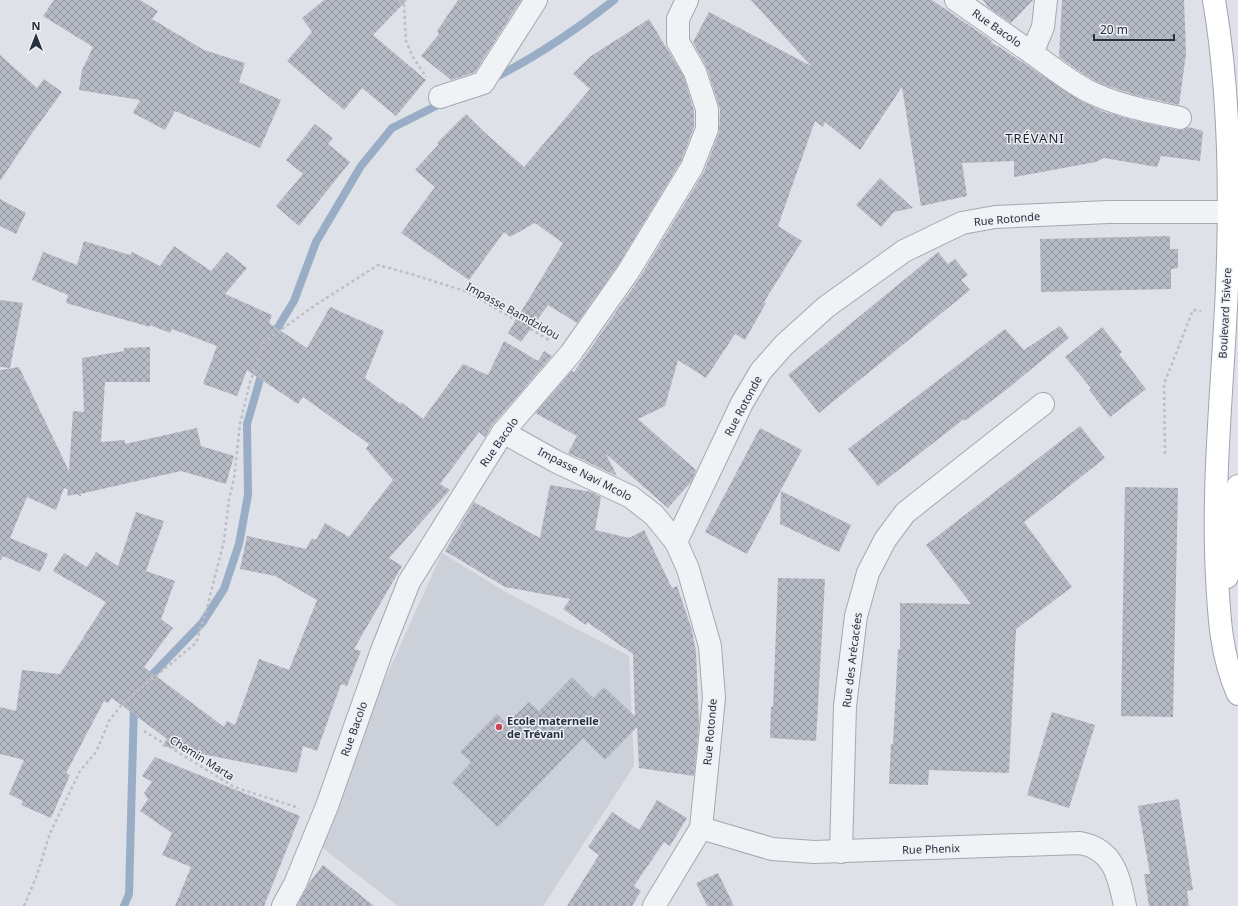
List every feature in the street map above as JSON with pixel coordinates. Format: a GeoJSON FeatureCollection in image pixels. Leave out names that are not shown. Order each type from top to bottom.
{"type":"FeatureCollection","features":[{"type":"Feature","properties":{"kind":"main road","name":"Boulevard Tsivère"},"geometry":{"type":"LineString","coordinates":[[1214,0],[1221,39],[1235,210],[1226,312],[1216,505],[1216,554],[1219,626],[1232,680],[1238,694]]}},
{"type":"Feature","properties":{"kind":"main road","name":"Boulevard Tsivère"},"geometry":{"type":"LineString","coordinates":[[1219,626],[1231,553],[1238,486]]}},
{"type":"Feature","properties":{"kind":"street"},"geometry":{"type":"LineString","coordinates":[[440,97],[483,83],[536,0]]}},
{"type":"Feature","properties":{"kind":"street","name":"Rue Bacolo"},"geometry":{"type":"LineString","coordinates":[[283,906],[295,884],[323,816],[381,653],[409,582],[503,432],[571,353],[628,272],[692,167],[707,129],[708,109],[703,91],[695,72],[678,42],[678,19],[687,0]]}},
{"type":"Feature","properties":{"kind":"street","name":"Rue Bacolo"},"geometry":{"type":"LineString","coordinates":[[956,0],[1032,53],[1043,27],[1046,0]]}},
{"type":"Feature","properties":{"kind":"street"},"geometry":{"type":"LineString","coordinates":[[1032,53],[1064,77],[1087,90],[1130,107],[1180,118]]}},
{"type":"Feature","properties":{"kind":"street","name":"Rue Rotonde"},"geometry":{"type":"LineString","coordinates":[[654,906],[701,828],[714,698],[710,646],[688,569],[676,542],[742,403],[761,371],[784,345],[826,307],[904,251],[962,223],[995,218],[1109,212],[1235,210]]}},
{"type":"Feature","properties":{"kind":"street","name":"Rue des Arécacées"},"geometry":{"type":"LineString","coordinates":[[841,852],[845,706],[856,616],[868,573],[885,540],[905,513],[1043,404]]}},
{"type":"Feature","properties":{"kind":"street","name":"Impasse Navi Mcolo"},"geometry":{"type":"LineString","coordinates":[[503,432],[555,461],[631,497],[654,515],[676,542]]}},
{"type":"Feature","properties":{"kind":"street","name":"Rue Phenix"},"geometry":{"type":"LineString","coordinates":[[701,828],[772,849],[841,852],[1080,844],[1091,845],[1099,849],[1112,862],[1122,887],[1125,906]]}},
{"type":"Feature","properties":{"kind":"path"},"geometry":{"type":"LineString","coordinates":[[399,0],[404,5],[406,41],[413,57],[440,97]]}},
{"type":"Feature","properties":{"kind":"path","name":"Impasse Bamdzidou"},"geometry":{"type":"LineString","coordinates":[[24,906],[37,875],[50,833],[80,771],[96,752],[109,721],[123,703],[196,643],[207,608],[224,541],[229,499],[234,479],[240,424],[250,382],[264,342],[323,300],[378,265],[468,292],[571,353]]}},
{"type":"Feature","properties":{"kind":"path"},"geometry":{"type":"LineString","coordinates":[[1165,454],[1164,384],[1193,310],[1226,312]]}},
{"type":"Feature","properties":{"kind":"path","name":"Chemin Marta"},"geometry":{"type":"LineString","coordinates":[[144,731],[234,787],[323,816]]}},
{"type":"Feature","properties":{"kind":"shaded area","name":"Ecole maternelle de Trévani"},"geometry":{"type":"Polygon","coordinates":[[[442,553],[511,595],[629,656],[634,766],[543,906],[398,906],[319,845],[381,688],[442,553]]]}},
{"type":"Feature","properties":{"kind":"building"},"geometry":{"type":"Polygon","coordinates":[[[54,0],[140,0],[158,11],[152,19],[204,50],[245,63],[239,82],[281,100],[260,148],[175,111],[165,130],[133,113],[140,100],[79,90],[82,70],[93,47],[43,16],[54,0]]]}},
{"type":"Feature","properties":{"kind":"building"},"geometry":{"type":"Polygon","coordinates":[[[324,0],[407,0],[373,35],[426,80],[396,116],[362,88],[344,110],[287,61],[312,32],[302,18],[324,0]]]}},
{"type":"Feature","properties":{"kind":"building"},"geometry":{"type":"Polygon","coordinates":[[[458,0],[521,0],[475,72],[451,80],[421,56],[439,34],[437,31],[458,0]]]}},
{"type":"Feature","properties":{"kind":"building"},"geometry":{"type":"Polygon","coordinates":[[[751,0],[932,0],[992,41],[990,42],[1081,101],[1104,112],[1141,122],[1177,130],[1183,130],[1188,127],[1203,131],[1200,161],[1161,156],[1157,167],[1104,158],[1096,162],[1014,177],[1014,161],[962,163],[967,196],[921,206],[902,87],[860,150],[825,122],[823,127],[815,121],[778,226],[802,241],[764,302],[766,303],[745,340],[735,334],[706,378],[678,360],[665,406],[638,419],[696,470],[691,482],[668,508],[606,454],[617,476],[568,453],[577,436],[535,413],[572,371],[574,372],[639,279],[704,172],[719,133],[720,109],[707,68],[693,42],[709,12],[811,66],[751,0]]]}},
{"type":"Feature","properties":{"kind":"building"},"geometry":{"type":"Polygon","coordinates":[[[983,0],[1033,0],[1011,23],[988,7],[983,0]]]}},
{"type":"Feature","properties":{"kind":"building"},"geometry":{"type":"Polygon","coordinates":[[[1062,0],[1184,0],[1186,54],[1179,105],[1135,95],[1102,84],[1085,75],[1059,57],[1062,0]]]}},
{"type":"Feature","properties":{"kind":"building"},"geometry":{"type":"Polygon","coordinates":[[[649,19],[684,77],[694,111],[694,127],[681,161],[618,265],[577,323],[548,305],[521,342],[508,333],[563,243],[535,223],[510,237],[504,232],[469,280],[401,233],[435,187],[415,170],[439,144],[437,143],[466,114],[524,167],[590,89],[573,74],[591,56],[649,19]]]}},
{"type":"Feature","properties":{"kind":"building"},"geometry":{"type":"Polygon","coordinates":[[[0,55],[37,88],[44,79],[62,92],[0,181],[0,55]]]}},
{"type":"Feature","properties":{"kind":"building"},"geometry":{"type":"Polygon","coordinates":[[[315,124],[333,138],[328,144],[350,162],[299,226],[276,206],[303,174],[286,160],[315,124]]]}},
{"type":"Feature","properties":{"kind":"building"},"geometry":{"type":"Polygon","coordinates":[[[880,178],[913,208],[894,212],[881,227],[856,205],[880,178]]]}},
{"type":"Feature","properties":{"kind":"building"},"geometry":{"type":"Polygon","coordinates":[[[0,199],[26,213],[16,234],[0,226],[0,199]]]}},
{"type":"Feature","properties":{"kind":"building"},"geometry":{"type":"Polygon","coordinates":[[[1170,236],[1170,249],[1178,249],[1178,268],[1171,269],[1171,289],[1041,292],[1040,239],[1170,236]]]}},
{"type":"Feature","properties":{"kind":"building"},"geometry":{"type":"Polygon","coordinates":[[[84,241],[130,255],[132,252],[160,266],[174,246],[211,271],[227,252],[247,268],[225,294],[272,315],[269,323],[307,348],[330,307],[384,331],[365,378],[423,419],[463,364],[488,375],[504,341],[538,361],[544,351],[552,356],[493,424],[485,437],[479,432],[440,484],[450,490],[389,558],[402,566],[354,649],[361,651],[347,686],[341,684],[317,751],[303,746],[297,773],[162,746],[167,739],[112,698],[108,703],[104,701],[66,773],[70,775],[51,818],[21,805],[23,801],[9,794],[24,760],[0,754],[0,707],[16,711],[22,670],[60,674],[106,602],[53,571],[64,553],[87,567],[96,552],[118,566],[136,512],[164,521],[146,571],[175,581],[161,619],[173,628],[144,667],[224,727],[227,721],[235,725],[259,659],[289,670],[317,600],[275,576],[240,569],[247,536],[306,549],[312,538],[316,540],[325,523],[349,537],[393,480],[366,449],[369,444],[303,397],[298,404],[247,370],[237,396],[203,384],[217,346],[172,329],[170,333],[150,325],[150,327],[66,303],[68,295],[32,280],[43,252],[77,265],[84,241]]]}},
{"type":"Feature","properties":{"kind":"building"},"geometry":{"type":"Polygon","coordinates":[[[938,252],[948,264],[955,259],[968,275],[961,280],[970,290],[819,413],[788,375],[938,252]]]}},
{"type":"Feature","properties":{"kind":"building"},"geometry":{"type":"Polygon","coordinates":[[[0,300],[23,303],[10,368],[0,367],[0,300]]]}},
{"type":"Feature","properties":{"kind":"building"},"geometry":{"type":"Polygon","coordinates":[[[1060,326],[1069,338],[1011,386],[965,421],[964,419],[878,486],[848,449],[1005,329],[1024,350],[1060,326]]]}},
{"type":"Feature","properties":{"kind":"building"},"geometry":{"type":"Polygon","coordinates":[[[1102,327],[1122,352],[1119,354],[1146,389],[1110,417],[1089,390],[1091,388],[1065,357],[1102,327]]]}},
{"type":"Feature","properties":{"kind":"building"},"geometry":{"type":"Polygon","coordinates":[[[150,347],[150,382],[105,382],[101,442],[125,440],[125,444],[197,428],[201,446],[234,456],[226,484],[181,471],[80,494],[82,497],[77,494],[67,496],[68,490],[64,488],[56,510],[27,497],[10,538],[48,554],[40,572],[3,556],[0,561],[0,370],[19,367],[69,471],[73,411],[84,412],[82,358],[124,351],[124,348],[150,347]]]}},
{"type":"Feature","properties":{"kind":"building"},"geometry":{"type":"Polygon","coordinates":[[[1080,426],[1105,458],[1024,522],[1072,587],[1016,629],[1009,773],[929,770],[928,785],[889,784],[891,744],[893,744],[898,649],[900,649],[900,603],[971,604],[926,545],[1080,426]]]}},
{"type":"Feature","properties":{"kind":"building"},"geometry":{"type":"Polygon","coordinates":[[[760,428],[802,450],[747,554],[705,532],[760,428]]]}},
{"type":"Feature","properties":{"kind":"building"},"geometry":{"type":"Polygon","coordinates":[[[550,485],[592,492],[601,497],[595,530],[629,538],[644,530],[672,588],[677,586],[692,630],[696,652],[699,723],[694,776],[639,768],[637,727],[605,760],[583,738],[498,827],[452,783],[471,762],[460,752],[497,714],[507,724],[529,702],[539,711],[572,677],[593,698],[604,687],[635,716],[633,654],[587,622],[586,625],[563,609],[570,599],[505,587],[445,551],[474,502],[540,538],[550,485]]]}},
{"type":"Feature","properties":{"kind":"building"},"geometry":{"type":"Polygon","coordinates":[[[1125,487],[1178,488],[1173,717],[1121,716],[1125,487]]]}},
{"type":"Feature","properties":{"kind":"building"},"geometry":{"type":"Polygon","coordinates":[[[781,491],[851,525],[839,552],[780,524],[781,491]]]}},
{"type":"Feature","properties":{"kind":"building"},"geometry":{"type":"Polygon","coordinates":[[[778,578],[825,579],[816,741],[770,738],[771,707],[773,707],[778,578]]]}},
{"type":"Feature","properties":{"kind":"building"},"geometry":{"type":"Polygon","coordinates":[[[1052,712],[1095,725],[1069,808],[1027,795],[1052,712]]]}},
{"type":"Feature","properties":{"kind":"building"},"geometry":{"type":"Polygon","coordinates":[[[155,757],[300,816],[264,906],[175,906],[191,867],[162,855],[172,833],[140,811],[148,799],[144,793],[152,782],[142,776],[155,757]]]}},
{"type":"Feature","properties":{"kind":"building"},"geometry":{"type":"Polygon","coordinates":[[[1179,799],[1193,890],[1187,891],[1189,906],[1149,906],[1144,874],[1150,874],[1138,806],[1179,799]]]}},
{"type":"Feature","properties":{"kind":"building"},"geometry":{"type":"Polygon","coordinates":[[[657,800],[687,818],[670,846],[664,842],[634,886],[641,891],[632,906],[567,906],[599,855],[588,847],[612,812],[639,830],[657,800]]]}},
{"type":"Feature","properties":{"kind":"building"},"geometry":{"type":"Polygon","coordinates":[[[323,865],[374,906],[297,906],[309,883],[323,865]]]}},
{"type":"Feature","properties":{"kind":"building"},"geometry":{"type":"Polygon","coordinates":[[[718,873],[734,906],[707,906],[696,883],[718,873]]]}},
{"type":"Feature","properties":{"kind":"waterway"},"geometry":{"type":"LineString","coordinates":[[492,79],[524,62],[555,42],[614,0]]}},
{"type":"Feature","properties":{"kind":"waterway"},"geometry":{"type":"LineString","coordinates":[[272,337],[294,301],[316,242],[361,166],[392,128],[444,102]]}},
{"type":"Feature","properties":{"kind":"waterway"},"geometry":{"type":"LineString","coordinates":[[146,681],[202,623],[224,589],[239,544],[248,495],[247,424],[263,369]]}},
{"type":"Feature","properties":{"kind":"waterway"},"geometry":{"type":"LineString","coordinates":[[124,906],[129,894],[134,704]]}},
{"type":"Feature","properties":{"kind":"place","name":"Ecole maternelle de Trévani"},"geometry":{"type":"Point","coordinates":[499,727]}},
{"type":"Feature","properties":{"kind":"district","name":"TRÉVANI"},"geometry":{"type":"Point","coordinates":[1035,138]}}]}
